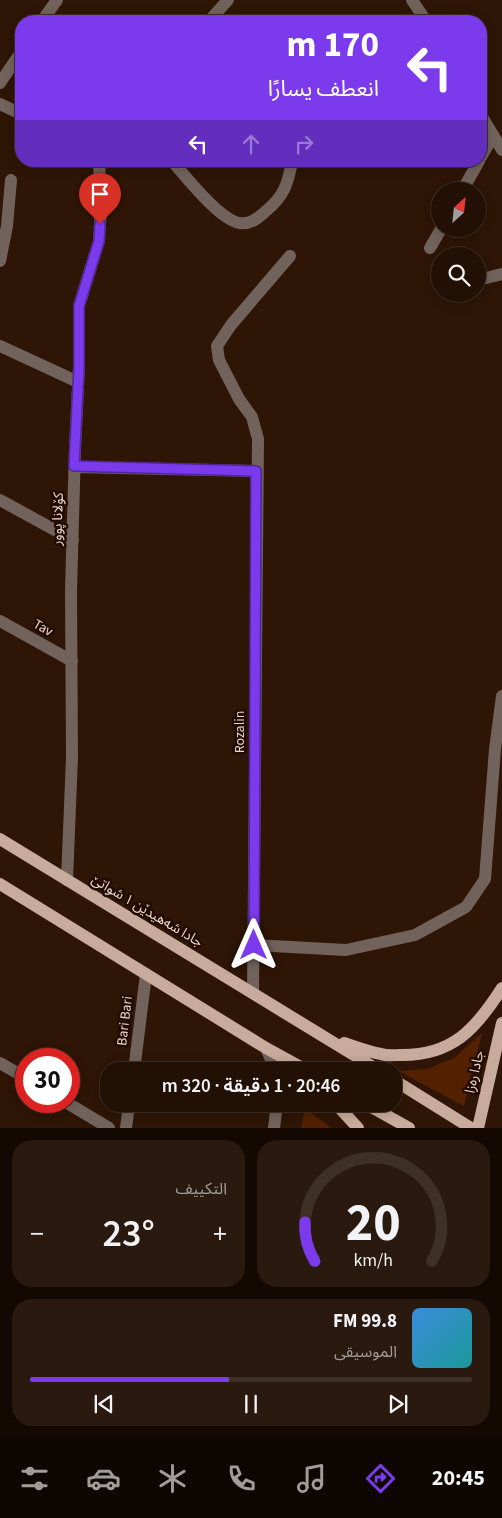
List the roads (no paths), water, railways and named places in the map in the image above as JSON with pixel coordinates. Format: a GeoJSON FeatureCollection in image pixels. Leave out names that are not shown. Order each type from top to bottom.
{"type":"FeatureCollection","features":[{"type":"Feature","properties":{"kind":"main road","name":"جادا شەهیدێن ١ شواتێ"},"geometry":{"type":"LineString","coordinates":[[0,839],[366,1062]]}},
{"type":"Feature","properties":{"kind":"main road"},"geometry":{"type":"LineString","coordinates":[[0,884],[291,1062]]}},
{"type":"Feature","properties":{"kind":"main road"},"geometry":{"type":"LineString","coordinates":[[327,1038],[382,1055],[417,1056],[440,1050],[461,1038],[484,1015],[502,988]]}},
{"type":"Feature","properties":{"kind":"main road","name":"جادا ره‌زا"},"geometry":{"type":"LineString","coordinates":[[478,1128],[502,1023]]}},
{"type":"Feature","properties":{"kind":"main road"},"geometry":{"type":"LineString","coordinates":[[402,1085],[471,1128]]}},
{"type":"Feature","properties":{"kind":"main road"},"geometry":{"type":"LineString","coordinates":[[343,1112],[358,1128]]}},
{"type":"Feature","properties":{"kind":"main road"},"geometry":{"type":"LineString","coordinates":[[380,1112],[409,1128]]}},
{"type":"Feature","properties":{"kind":"street"},"geometry":{"type":"LineString","coordinates":[[46,15],[57,0]]}},
{"type":"Feature","properties":{"kind":"street"},"geometry":{"type":"LineString","coordinates":[[214,15],[228,0]]}},
{"type":"Feature","properties":{"kind":"street"},"geometry":{"type":"LineString","coordinates":[[412,0],[422,15]]}},
{"type":"Feature","properties":{"kind":"street"},"geometry":{"type":"LineString","coordinates":[[0,83],[15,61]]}},
{"type":"Feature","properties":{"kind":"street"},"geometry":{"type":"LineString","coordinates":[[0,104],[15,111]]}},
{"type":"Feature","properties":{"kind":"street"},"geometry":{"type":"LineString","coordinates":[[487,126],[502,150]]}},
{"type":"Feature","properties":{"kind":"street"},"geometry":{"type":"LineString","coordinates":[[487,146],[493,136]]}},
{"type":"Feature","properties":{"kind":"street","name":"کۆلانا پوور"},"geometry":{"type":"LineString","coordinates":[[67,880],[72,757],[72,540],[79,306],[99,241],[100,167]]}},
{"type":"Feature","properties":{"kind":"street"},"geometry":{"type":"LineString","coordinates":[[178,167],[219,212],[240,223],[253,221],[277,202],[288,183],[291,167]]}},
{"type":"Feature","properties":{"kind":"street"},"geometry":{"type":"LineString","coordinates":[[467,182],[476,167]]}},
{"type":"Feature","properties":{"kind":"street"},"geometry":{"type":"LineString","coordinates":[[0,261],[7,226],[11,180]]}},
{"type":"Feature","properties":{"kind":"street"},"geometry":{"type":"LineString","coordinates":[[430,248],[436,238]]}},
{"type":"Feature","properties":{"kind":"street","name":"Rozalin"},"geometry":{"type":"LineString","coordinates":[[253,993],[256,471],[258,439],[252,417],[239,399],[219,360],[217,346],[231,324],[290,256]]}},
{"type":"Feature","properties":{"kind":"street"},"geometry":{"type":"LineString","coordinates":[[486,278],[502,274]]}},
{"type":"Feature","properties":{"kind":"street"},"geometry":{"type":"LineString","coordinates":[[0,346],[78,382]]}},
{"type":"Feature","properties":{"kind":"street"},"geometry":{"type":"LineString","coordinates":[[74,466],[256,471]]}},
{"type":"Feature","properties":{"kind":"street"},"geometry":{"type":"LineString","coordinates":[[0,500],[72,540]]}},
{"type":"Feature","properties":{"kind":"street","name":"Tav"},"geometry":{"type":"LineString","coordinates":[[0,621],[72,661]]}},
{"type":"Feature","properties":{"kind":"street"},"geometry":{"type":"LineString","coordinates":[[254,945],[346,950],[415,935],[466,907],[485,879],[494,749],[502,696]]}},
{"type":"Feature","properties":{"kind":"street","name":"Bari Bari"},"geometry":{"type":"LineString","coordinates":[[135,1062],[146,974]]}},
{"type":"Feature","properties":{"kind":"street"},"geometry":{"type":"LineString","coordinates":[[266,1048],[272,1062]]}},
{"type":"Feature","properties":{"kind":"street"},"geometry":{"type":"LineString","coordinates":[[0,1063],[15,1072]]}},
{"type":"Feature","properties":{"kind":"street"},"geometry":{"type":"LineString","coordinates":[[80,1111],[109,1128]]}},
{"type":"Feature","properties":{"kind":"street"},"geometry":{"type":"LineString","coordinates":[[126,1128],[129,1112]]}},
{"type":"Feature","properties":{"kind":"street"},"geometry":{"type":"LineString","coordinates":[[274,1128],[276,1112]]}}]}
